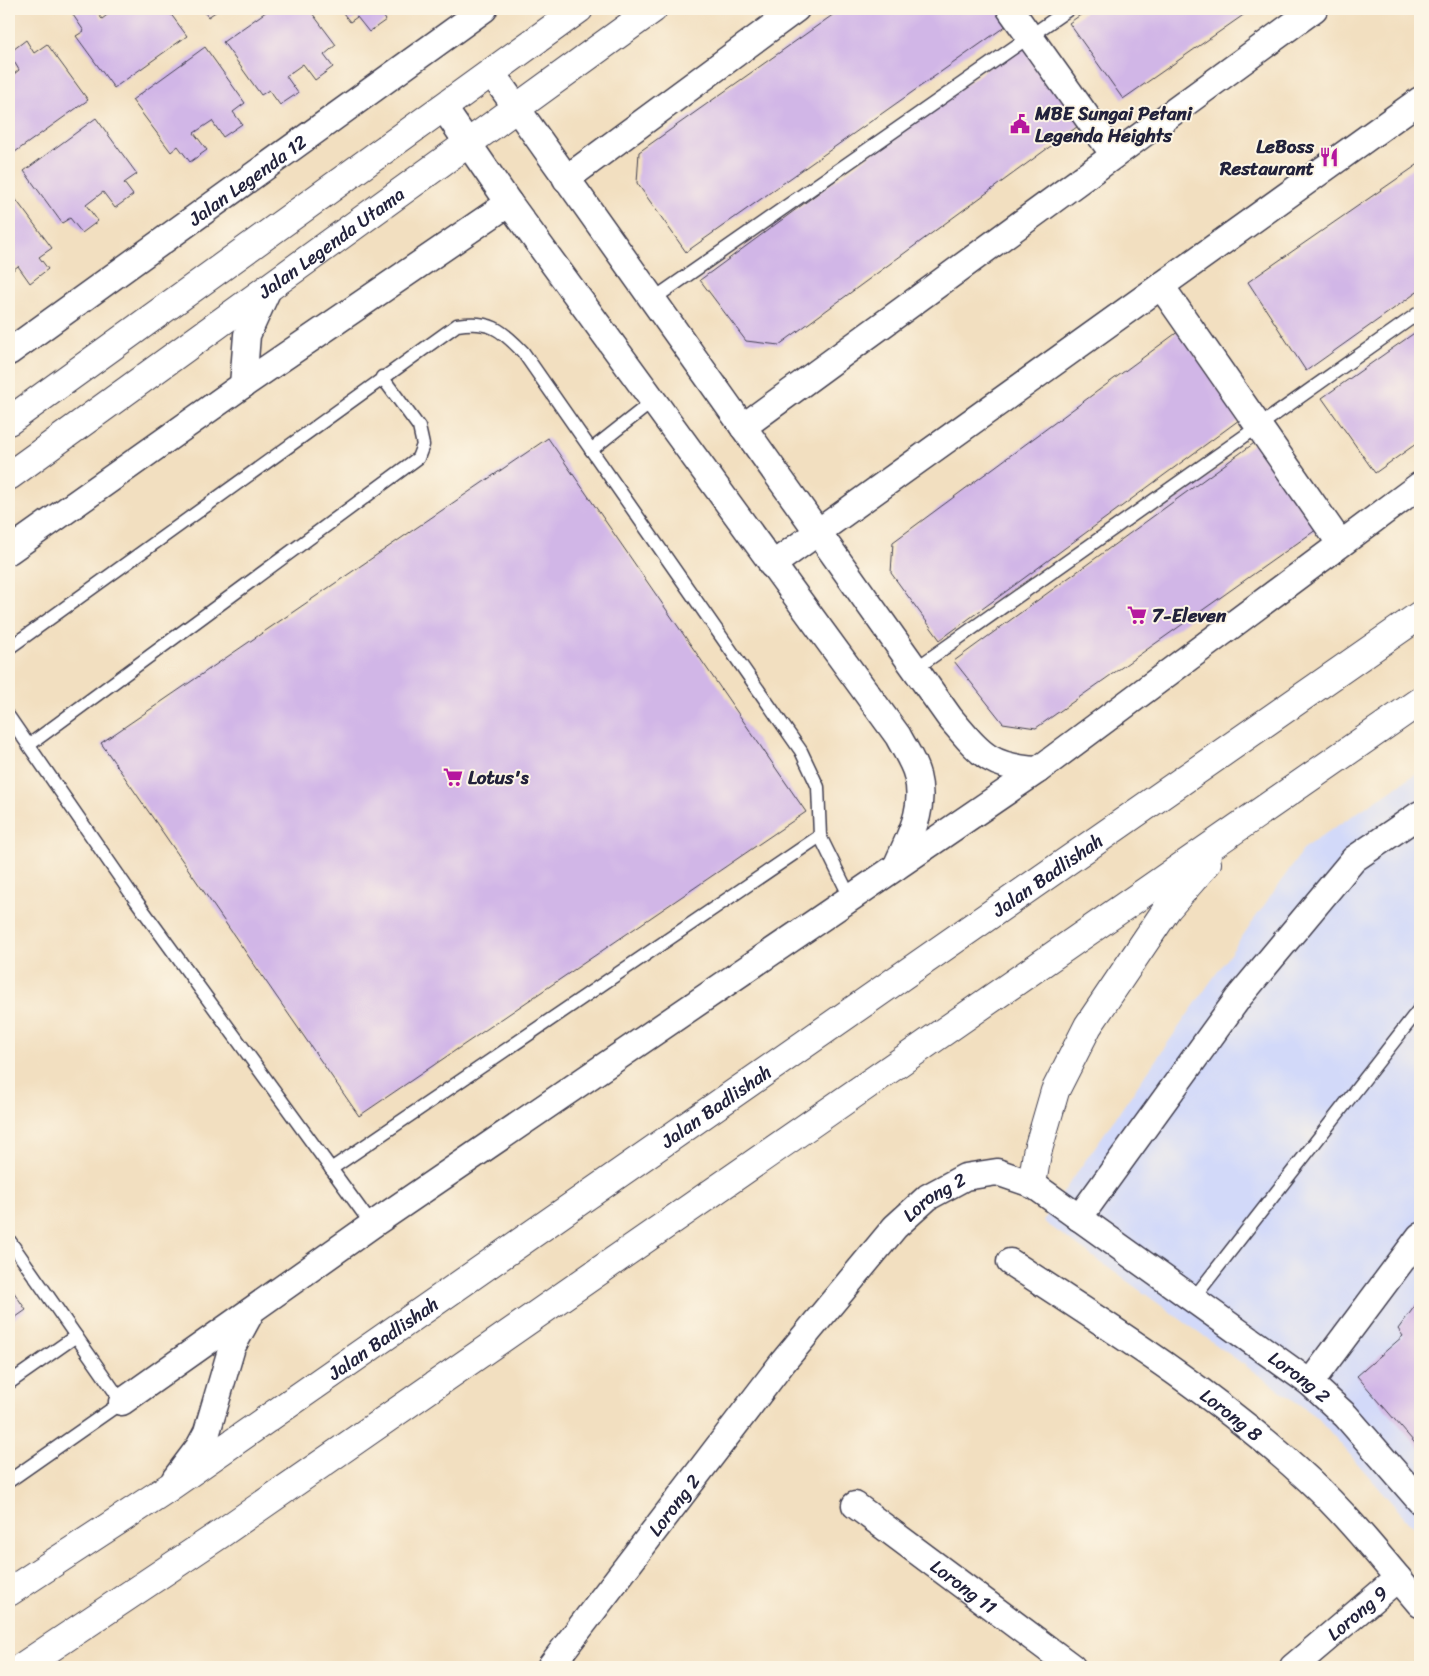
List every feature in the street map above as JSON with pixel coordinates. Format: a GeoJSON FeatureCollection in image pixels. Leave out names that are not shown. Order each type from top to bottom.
{"type":"FeatureCollection","features":[{"type":"Feature","properties":{"kind":"main road"},"geometry":{"type":"LineString","coordinates":[[9,421],[579,9]]}},
{"type":"Feature","properties":{"kind":"main road","name":"Jalan Legenda Utama"},"geometry":{"type":"LineString","coordinates":[[9,476],[654,9]]}},
{"type":"Feature","properties":{"kind":"main road","name":"Jalan Badlishah"},"geometry":{"type":"LineString","coordinates":[[9,1592],[168,1488],[1420,615]]}},
{"type":"Feature","properties":{"kind":"main road"},"geometry":{"type":"LineString","coordinates":[[22,1667],[219,1535],[1234,832],[1420,701]]}},
{"type":"Feature","properties":{"kind":"main road"},"geometry":{"type":"LineString","coordinates":[[1032,1184],[1037,1153],[1055,1091],[1088,1026],[1166,908],[1234,832]]}},
{"type":"Feature","properties":{"kind":"street","name":"Jalan Legenda 12"},"geometry":{"type":"LineString","coordinates":[[9,352],[484,9]]}},
{"type":"Feature","properties":{"kind":"street"},"geometry":{"type":"LineString","coordinates":[[566,179],[796,9]]}},
{"type":"Feature","properties":{"kind":"street"},"geometry":{"type":"LineString","coordinates":[[1010,9],[1114,155]]}},
{"type":"Feature","properties":{"kind":"street"},"geometry":{"type":"LineString","coordinates":[[743,427],[1314,9]]}},
{"type":"Feature","properties":{"kind":"street"},"geometry":{"type":"LineString","coordinates":[[491,72],[950,718],[978,751],[992,761],[1012,768],[1038,770]]}},
{"type":"Feature","properties":{"kind":"street"},"geometry":{"type":"LineString","coordinates":[[772,565],[1420,100]]}},
{"type":"Feature","properties":{"kind":"street"},"geometry":{"type":"LineString","coordinates":[[443,107],[509,203],[652,401],[898,736],[917,773],[921,802],[914,826],[896,867]]}},
{"type":"Feature","properties":{"kind":"street"},"geometry":{"type":"LineString","coordinates":[[9,551],[243,385],[509,203]]}},
{"type":"Feature","properties":{"kind":"street"},"geometry":{"type":"LineString","coordinates":[[1161,286],[1260,425],[1340,543]]}},
{"type":"Feature","properties":{"kind":"street"},"geometry":{"type":"LineString","coordinates":[[243,385],[247,334],[269,287]]}},
{"type":"Feature","properties":{"kind":"street"},"geometry":{"type":"LineString","coordinates":[[122,1402],[372,1225],[1038,770],[1420,485]]}},
{"type":"Feature","properties":{"kind":"street"},"geometry":{"type":"LineString","coordinates":[[1080,1218],[1239,996],[1354,859],[1420,814]]}},
{"type":"Feature","properties":{"kind":"street","name":"Lorong 2"},"geometry":{"type":"LineString","coordinates":[[550,1667],[783,1362],[895,1228],[928,1197],[965,1177],[997,1172],[1032,1184],[1080,1218],[1310,1383],[1346,1416],[1420,1501]]}},
{"type":"Feature","properties":{"kind":"street"},"geometry":{"type":"LineString","coordinates":[[1310,1383],[1420,1236]]}},
{"type":"Feature","properties":{"kind":"street","name":"Lorong 8"},"geometry":{"type":"LineString","coordinates":[[1010,1262],[1110,1327],[1223,1408],[1268,1444],[1311,1481],[1420,1604]]}},
{"type":"Feature","properties":{"kind":"street"},"geometry":{"type":"LineString","coordinates":[[168,1488],[208,1432],[232,1347],[253,1308]]}},
{"type":"Feature","properties":{"kind":"street","name":"Lorong 11"},"geometry":{"type":"LineString","coordinates":[[855,1505],[1072,1667]]}},
{"type":"Feature","properties":{"kind":"street","name":"Lorong 9"},"geometry":{"type":"LineString","coordinates":[[1293,1667],[1398,1578]]}},
{"type":"Feature","properties":{"kind":"lane"},"geometry":{"type":"LineString","coordinates":[[652,300],[1069,9]]}},
{"type":"Feature","properties":{"kind":"lane"},"geometry":{"type":"LineString","coordinates":[[915,669],[1420,312]]}},
{"type":"Feature","properties":{"kind":"lane"},"geometry":{"type":"LineString","coordinates":[[9,648],[382,377],[457,325],[474,322],[492,325],[507,335],[523,352],[801,751],[818,787],[820,836],[850,897]]}},
{"type":"Feature","properties":{"kind":"lane"},"geometry":{"type":"LineString","coordinates":[[28,745],[418,458],[423,445],[419,427],[382,377]]}},
{"type":"Feature","properties":{"kind":"lane"},"geometry":{"type":"LineString","coordinates":[[591,450],[652,401]]}},
{"type":"Feature","properties":{"kind":"lane"},"geometry":{"type":"LineString","coordinates":[[9,717],[132,894],[372,1225]]}},
{"type":"Feature","properties":{"kind":"lane"},"geometry":{"type":"LineString","coordinates":[[331,1169],[820,836]]}},
{"type":"Feature","properties":{"kind":"lane"},"geometry":{"type":"LineString","coordinates":[[1192,1299],[1420,1008]]}},
{"type":"Feature","properties":{"kind":"lane"},"geometry":{"type":"LineString","coordinates":[[9,1240],[122,1402],[9,1481]]}},
{"type":"Feature","properties":{"kind":"lane"},"geometry":{"type":"LineString","coordinates":[[9,1383],[76,1336]]}},
{"type":"Feature","properties":{"kind":"shaded area"},"geometry":{"type":"Polygon","coordinates":[[[1420,771],[1420,1535],[1317,1417],[1043,1221],[1305,847],[1420,771]]]}},
{"type":"Feature","properties":{"kind":"building"},"geometry":{"type":"Polygon","coordinates":[[[81,9],[94,9],[102,19],[115,9],[167,9],[187,36],[114,88],[76,36],[84,31],[73,15],[81,9]]]}},
{"type":"Feature","properties":{"kind":"building"},"geometry":{"type":"Polygon","coordinates":[[[202,9],[220,9],[208,17],[202,9]]]}},
{"type":"Feature","properties":{"kind":"building"},"geometry":{"type":"Polygon","coordinates":[[[270,9],[309,9],[336,45],[324,55],[333,67],[315,80],[303,64],[286,76],[298,93],[280,105],[269,90],[261,95],[223,42],[270,9]]]}},
{"type":"Feature","properties":{"kind":"building"},"geometry":{"type":"Polygon","coordinates":[[[340,9],[378,9],[386,20],[369,32],[357,17],[350,22],[340,9]]]}},
{"type":"Feature","properties":{"kind":"building"},"geometry":{"type":"Polygon","coordinates":[[[841,9],[1000,9],[1010,23],[686,252],[637,183],[639,152],[841,9]]]}},
{"type":"Feature","properties":{"kind":"building"},"geometry":{"type":"Polygon","coordinates":[[[1089,9],[1252,9],[1123,99],[1069,23],[1089,9]]]}},
{"type":"Feature","properties":{"kind":"building"},"geometry":{"type":"Polygon","coordinates":[[[26,40],[34,53],[47,44],[88,100],[15,152],[9,143],[9,78],[19,70],[9,53],[26,40]]]}},
{"type":"Feature","properties":{"kind":"building"},"geometry":{"type":"Polygon","coordinates":[[[1025,41],[1085,121],[779,345],[746,341],[700,280],[1025,41]]]}},
{"type":"Feature","properties":{"kind":"building"},"geometry":{"type":"Polygon","coordinates":[[[205,47],[245,103],[233,112],[242,124],[223,137],[212,121],[194,133],[207,150],[190,162],[178,146],[171,152],[132,100],[205,47]]]}},
{"type":"Feature","properties":{"kind":"building"},"geometry":{"type":"Polygon","coordinates":[[[96,118],[137,174],[124,183],[133,195],[115,208],[103,192],[86,205],[98,221],[82,233],[70,218],[62,223],[24,171],[96,118]]]}},
{"type":"Feature","properties":{"kind":"building"},"geometry":{"type":"Polygon","coordinates":[[[1420,163],[1420,290],[1306,371],[1248,282],[1420,163]]]}},
{"type":"Feature","properties":{"kind":"building"},"geometry":{"type":"Polygon","coordinates":[[[11,193],[52,248],[39,257],[48,269],[30,283],[18,266],[9,273],[9,194],[11,193]]]}},
{"type":"Feature","properties":{"kind":"building"},"geometry":{"type":"Polygon","coordinates":[[[1420,329],[1420,441],[1375,473],[1322,398],[1420,329]]]}},
{"type":"Feature","properties":{"kind":"building"},"geometry":{"type":"Polygon","coordinates":[[[1179,331],[1239,420],[940,640],[891,573],[893,542],[1179,331]]]}},
{"type":"Feature","properties":{"kind":"building","name":"Lotus's"},"geometry":{"type":"Polygon","coordinates":[[[548,438],[806,812],[359,1116],[101,743],[548,438]]]}},
{"type":"Feature","properties":{"kind":"building"},"geometry":{"type":"Polygon","coordinates":[[[1257,441],[1320,527],[1036,728],[1003,723],[954,661],[1257,441]]]}},
{"type":"Feature","properties":{"kind":"building"},"geometry":{"type":"Polygon","coordinates":[[[9,1285],[26,1310],[9,1322],[9,1285]]]}},
{"type":"Feature","properties":{"kind":"building"},"geometry":{"type":"Polygon","coordinates":[[[1420,1299],[1420,1449],[1357,1376],[1403,1336],[1398,1329],[1420,1299]]]}},
{"type":"Feature","properties":{"kind":"place","name":"MBE Sungai Petani Legenda Heights"},"geometry":{"type":"Point","coordinates":[1020,124]}},
{"type":"Feature","properties":{"kind":"place","name":"LeBoss Restaurant"},"geometry":{"type":"Point","coordinates":[1329,157]}},
{"type":"Feature","properties":{"kind":"place","name":"7-Eleven"},"geometry":{"type":"Point","coordinates":[1137,615]}},
{"type":"Feature","properties":{"kind":"place","name":"Lotus's"},"geometry":{"type":"Point","coordinates":[453,777]}}]}
